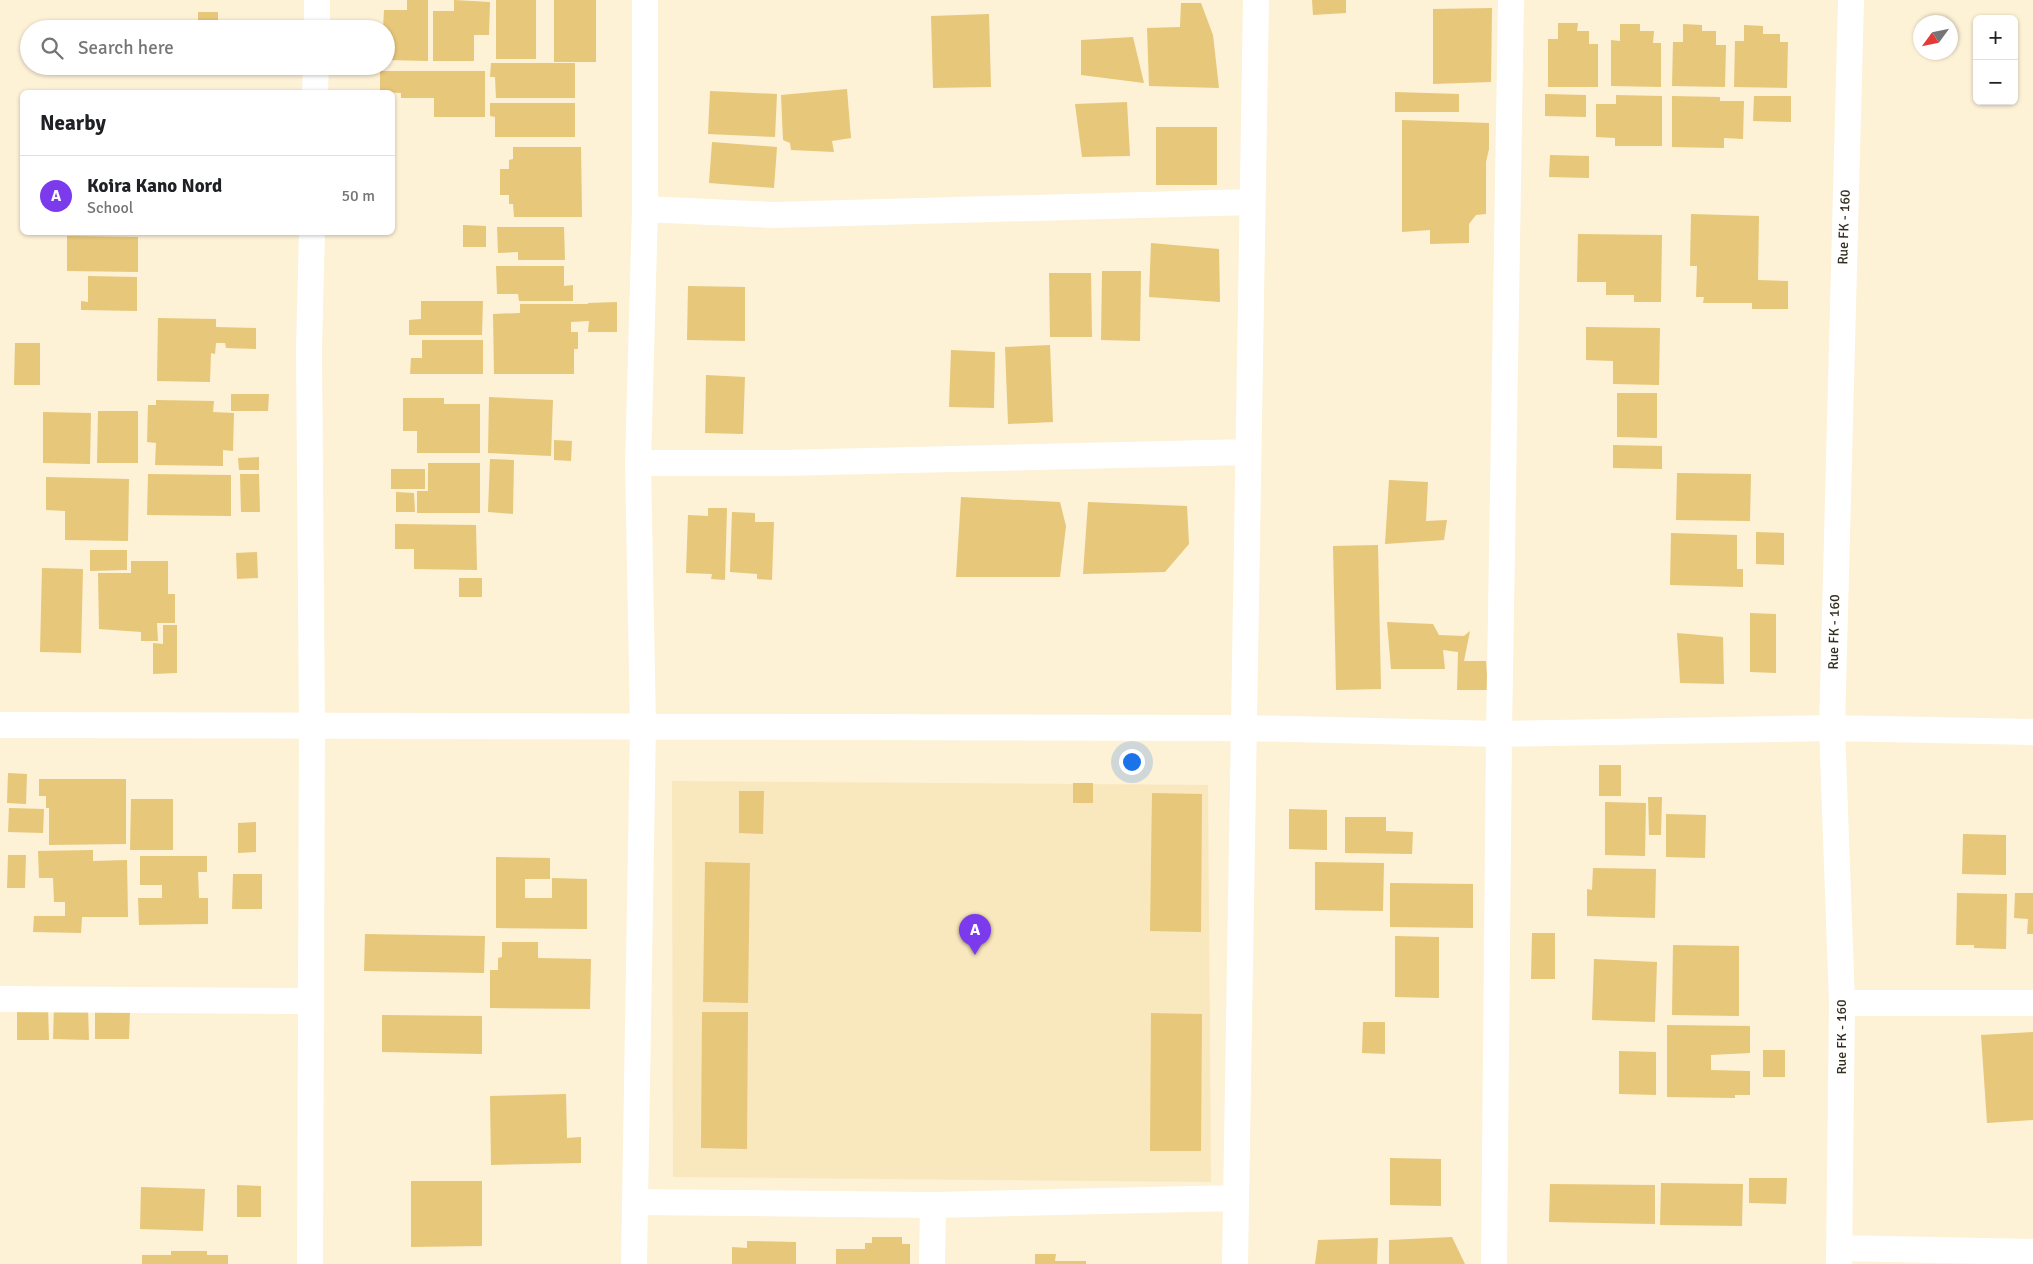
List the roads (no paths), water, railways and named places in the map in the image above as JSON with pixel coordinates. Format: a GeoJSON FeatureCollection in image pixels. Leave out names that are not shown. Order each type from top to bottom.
{"type":"FeatureCollection","features":[{"type":"Feature","properties":{"kind":"street"},"geometry":{"type":"LineString","coordinates":[[317,0],[317,20]]}},
{"type":"Feature","properties":{"kind":"street"},"geometry":{"type":"LineString","coordinates":[[634,1264],[643,726],[638,463],[645,209],[645,0]]}},
{"type":"Feature","properties":{"kind":"street"},"geometry":{"type":"LineString","coordinates":[[1235,1264],[1256,0]]}},
{"type":"Feature","properties":{"kind":"street"},"geometry":{"type":"LineString","coordinates":[[1494,1264],[1499,734],[1510,0]]}},
{"type":"Feature","properties":{"kind":"street","name":"Rue FK - 160"},"geometry":{"type":"LineString","coordinates":[[1839,1256],[1842,1003],[1832,728],[1851,0]]}},
{"type":"Feature","properties":{"kind":"street"},"geometry":{"type":"LineString","coordinates":[[315,90],[316,75]]}},
{"type":"Feature","properties":{"kind":"street"},"geometry":{"type":"LineString","coordinates":[[645,209],[773,215],[1252,202]]}},
{"type":"Feature","properties":{"kind":"street"},"geometry":{"type":"LineString","coordinates":[[310,1264],[312,725],[309,349],[312,235]]}},
{"type":"Feature","properties":{"kind":"street"},"geometry":{"type":"LineString","coordinates":[[638,463],[782,463],[1248,452]]}},
{"type":"Feature","properties":{"kind":"street"},"geometry":{"type":"LineString","coordinates":[[0,724],[1244,728],[1499,734],[1832,728],[2033,732]]}},
{"type":"Feature","properties":{"kind":"street"},"geometry":{"type":"LineString","coordinates":[[0,999],[311,1001]]}},
{"type":"Feature","properties":{"kind":"street"},"geometry":{"type":"LineString","coordinates":[[1842,1003],[2033,1003]]}},
{"type":"Feature","properties":{"kind":"street"},"geometry":{"type":"LineString","coordinates":[[634,1202],[933,1205],[1236,1198]]}},
{"type":"Feature","properties":{"kind":"street"},"geometry":{"type":"LineString","coordinates":[[932,1264],[933,1205]]}},
{"type":"Feature","properties":{"kind":"street"},"geometry":{"type":"LineString","coordinates":[[1839,1256],[2033,1252]]}},
{"type":"Feature","properties":{"kind":"place","name":"Koira Kano Nord"},"geometry":{"type":"Point","coordinates":[975,955]}}]}
